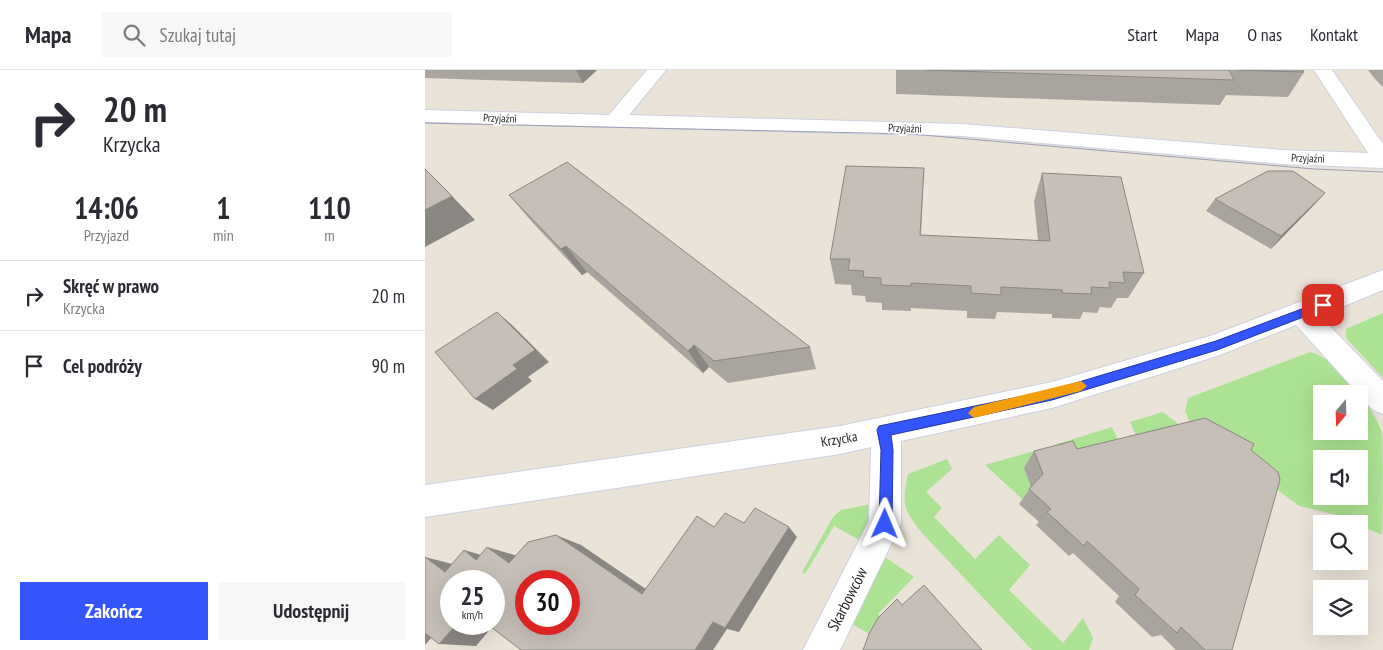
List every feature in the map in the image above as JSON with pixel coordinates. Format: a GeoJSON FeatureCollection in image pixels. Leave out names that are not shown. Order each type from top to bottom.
{"type":"FeatureCollection","features":[{"type":"Feature","properties":{"kind":"street"},"geometry":{"type":"LineString","coordinates":[[613,121],[657,70]]}},
{"type":"Feature","properties":{"kind":"street"},"geometry":{"type":"LineString","coordinates":[[1323,70],[1383,160]]}},
{"type":"Feature","properties":{"kind":"street","name":"Przyjaźni"},"geometry":{"type":"LineString","coordinates":[[425,116],[962,130],[1283,157],[1383,160]]}},
{"type":"Feature","properties":{"kind":"street","name":"Krzycka"},"geometry":{"type":"LineString","coordinates":[[425,501],[792,448],[1052,395],[1217,345],[1383,280]]}},
{"type":"Feature","properties":{"kind":"street"},"geometry":{"type":"LineString","coordinates":[[1301,313],[1383,401]]}},
{"type":"Feature","properties":{"kind":"street","name":"Skarbowców"},"geometry":{"type":"LineString","coordinates":[[821,650],[885,524],[887,450],[884,430]]}},
{"type":"Feature","properties":{"kind":"green space"},"geometry":{"type":"Polygon","coordinates":[[[1383,313],[1383,378],[1346,338],[1346,329],[1383,313]]]}},
{"type":"Feature","properties":{"kind":"green space"},"geometry":{"type":"Polygon","coordinates":[[[1310,352],[1321,356],[1354,385],[1313,385],[1313,440],[1368,440],[1368,406],[1382,432],[1382,535],[1368,529],[1368,515],[1337,515],[1299,506],[1191,425],[1185,411],[1188,398],[1310,352]]]}},
{"type":"Feature","properties":{"kind":"green space"},"geometry":{"type":"Polygon","coordinates":[[[1163,412],[1182,427],[1137,438],[1130,422],[1163,412]]]}},
{"type":"Feature","properties":{"kind":"green space"},"geometry":{"type":"Polygon","coordinates":[[[1112,427],[1119,442],[1062,456],[1057,444],[1112,427]]]}},
{"type":"Feature","properties":{"kind":"green space"},"geometry":{"type":"Polygon","coordinates":[[[1034,451],[1039,464],[1024,467],[1032,489],[1022,499],[985,465],[1034,451]]]}},
{"type":"Feature","properties":{"kind":"green space"},"geometry":{"type":"Polygon","coordinates":[[[947,459],[952,469],[926,492],[942,508],[934,517],[975,559],[999,535],[1030,565],[1009,590],[1063,643],[1083,618],[1093,638],[1089,650],[1032,650],[917,526],[906,507],[905,493],[908,474],[947,459]]]}},
{"type":"Feature","properties":{"kind":"green space"},"geometry":{"type":"Polygon","coordinates":[[[872,504],[871,525],[863,542],[834,526],[805,574],[802,572],[833,517],[841,510],[872,504]]]}},
{"type":"Feature","properties":{"kind":"green space"},"geometry":{"type":"Polygon","coordinates":[[[885,557],[914,577],[878,614],[883,620],[873,636],[850,623],[885,557]]]}},
{"type":"Feature","properties":{"kind":"building"},"geometry":{"type":"Polygon","coordinates":[[[925,70],[1229,70],[1234,80],[925,70]]]}},
{"type":"Feature","properties":{"kind":"building"},"geometry":{"type":"Polygon","coordinates":[[[1237,70],[1303,70],[1304,72],[1237,70]]]}},
{"type":"Feature","properties":{"kind":"building"},"geometry":{"type":"Polygon","coordinates":[[[567,162],[810,347],[714,361],[694,345],[688,351],[566,246],[561,249],[509,195],[567,162]]]}},
{"type":"Feature","properties":{"kind":"building"},"geometry":{"type":"Polygon","coordinates":[[[846,166],[924,168],[920,235],[1050,241],[1042,173],[1121,177],[1144,273],[1123,272],[1125,283],[1109,282],[1110,288],[1091,287],[1092,294],[1062,293],[1062,290],[1001,287],[1001,295],[971,293],[971,286],[911,283],[911,286],[881,285],[881,278],[863,277],[864,271],[848,270],[850,259],[830,259],[846,166]]]}},
{"type":"Feature","properties":{"kind":"building"},"geometry":{"type":"Polygon","coordinates":[[[425,169],[452,196],[425,210],[425,169]]]}},
{"type":"Feature","properties":{"kind":"building"},"geometry":{"type":"Polygon","coordinates":[[[1268,171],[1293,171],[1325,193],[1281,236],[1215,199],[1268,171]]]}},
{"type":"Feature","properties":{"kind":"building"},"geometry":{"type":"Polygon","coordinates":[[[497,312],[535,350],[513,365],[517,369],[475,399],[435,352],[497,312]]]}},
{"type":"Feature","properties":{"kind":"building"},"geometry":{"type":"Polygon","coordinates":[[[1205,418],[1254,444],[1251,450],[1278,472],[1280,480],[1232,650],[1205,650],[1181,627],[1177,633],[1135,595],[1139,589],[1087,541],[1084,546],[1047,512],[1051,509],[1029,489],[1043,474],[1034,451],[1073,441],[1077,449],[1205,418]]]}},
{"type":"Feature","properties":{"kind":"building"},"geometry":{"type":"Polygon","coordinates":[[[755,508],[789,527],[725,628],[713,622],[695,650],[521,650],[501,635],[505,635],[505,570],[447,570],[464,550],[476,560],[487,547],[509,563],[528,542],[556,535],[642,594],[697,516],[714,527],[725,513],[744,523],[755,508]]]}},
{"type":"Feature","properties":{"kind":"building"},"geometry":{"type":"Polygon","coordinates":[[[425,557],[442,570],[440,570],[440,635],[447,635],[439,644],[425,633],[425,557]]]}},
{"type":"Feature","properties":{"kind":"building"},"geometry":{"type":"Polygon","coordinates":[[[924,585],[982,650],[863,650],[878,618],[897,599],[902,605],[924,585]]]}},
{"type":"Feature","properties":{"kind":"tram line"},"geometry":{"type":"LineString","coordinates":[[425,123],[911,134],[1314,169],[1383,172]]}},
{"type":"Feature","properties":{"kind":"slow traffic"},"geometry":{"type":"LineString","coordinates":[[974,413],[1052,395],[1081,386]]}},
{"type":"Feature","properties":{"kind":"route"},"geometry":{"type":"LineString","coordinates":[[885,524],[887,450],[884,430],[938,421],[1052,395],[1217,345],[1323,305]]}}]}
